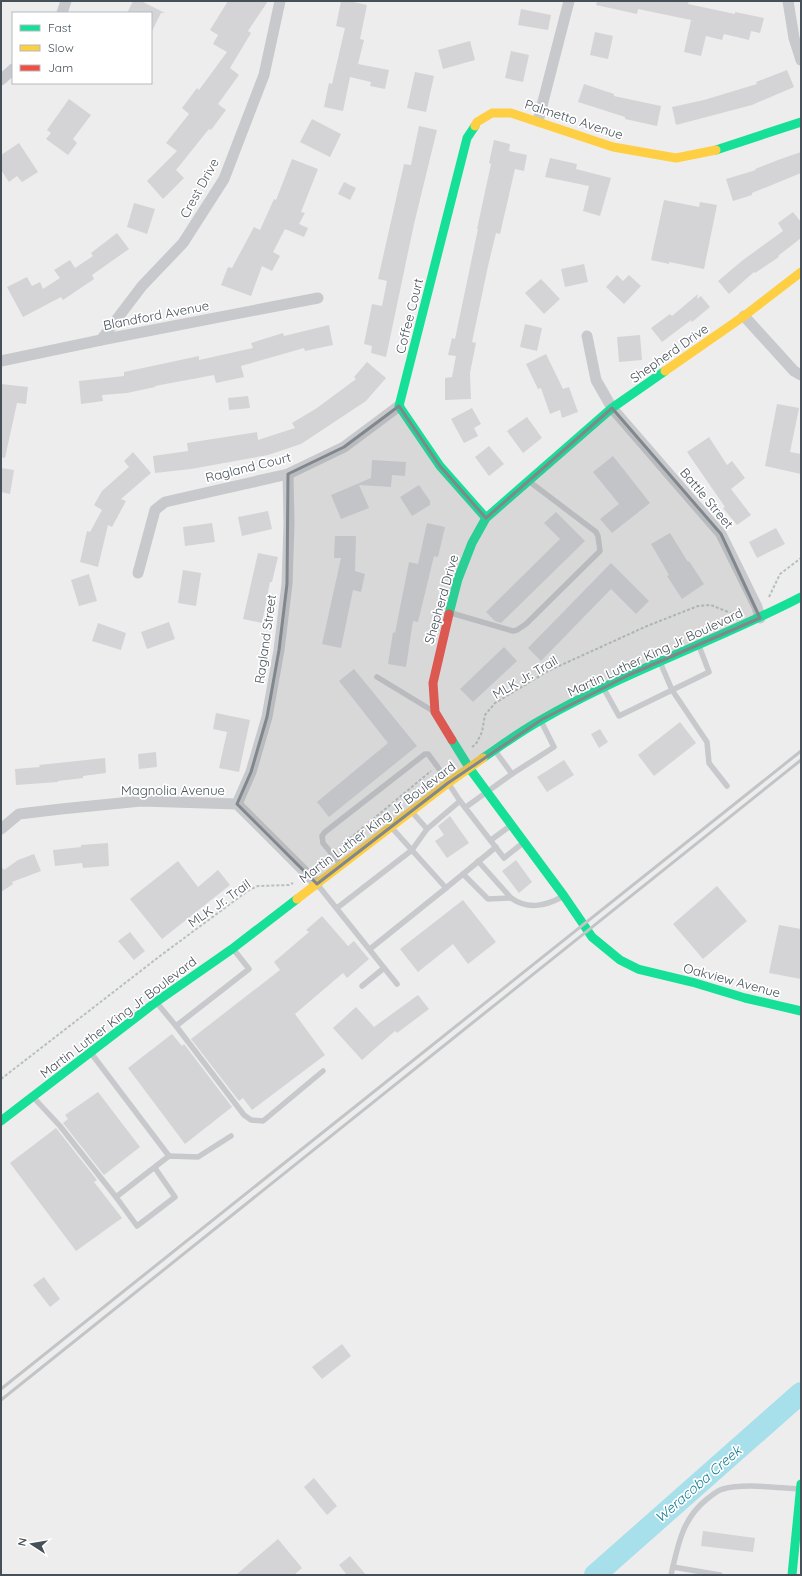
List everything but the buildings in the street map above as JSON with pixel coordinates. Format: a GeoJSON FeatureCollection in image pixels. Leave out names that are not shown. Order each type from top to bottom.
{"type":"FeatureCollection","features":[{"type":"Feature","properties":{"kind":"street"},"geometry":{"type":"LineString","coordinates":[[62,12],[66,1]]}},
{"type":"Feature","properties":{"kind":"street","name":"Crest Drive"},"geometry":{"type":"LineString","coordinates":[[101,340],[142,286],[183,243],[224,179],[264,75],[280,1]]}},
{"type":"Feature","properties":{"kind":"street"},"geometry":{"type":"LineString","coordinates":[[538,121],[569,1]]}},
{"type":"Feature","properties":{"kind":"street"},"geometry":{"type":"LineString","coordinates":[[788,1],[794,38],[801,60]]}},
{"type":"Feature","properties":{"kind":"street"},"geometry":{"type":"LineString","coordinates":[[1,80],[12,70]]}},
{"type":"Feature","properties":{"kind":"street","name":"Coffee Court"},"geometry":{"type":"LineString","coordinates":[[399,406],[467,138],[477,122],[492,113],[502,113]]}},
{"type":"Feature","properties":{"kind":"street","name":"Palmetto Avenue"},"geometry":{"type":"LineString","coordinates":[[502,113],[511,113],[538,121],[613,147],[676,158],[719,150],[801,122]]}},
{"type":"Feature","properties":{"kind":"street","name":"Shepherd Drive"},"geometry":{"type":"LineString","coordinates":[[583,924],[470,768],[435,712],[433,683],[449,612],[463,564],[472,543],[486,518],[612,408],[744,316],[801,272]]}},
{"type":"Feature","properties":{"kind":"street","name":"Blandford Avenue"},"geometry":{"type":"LineString","coordinates":[[1,361],[318,298]]}},
{"type":"Feature","properties":{"kind":"street"},"geometry":{"type":"LineString","coordinates":[[744,316],[794,371],[801,375]]}},
{"type":"Feature","properties":{"kind":"street","name":"Battle Street"},"geometry":{"type":"LineString","coordinates":[[587,336],[596,380],[612,408],[721,534],[757,607],[760,618]]}},
{"type":"Feature","properties":{"kind":"street"},"geometry":{"type":"LineString","coordinates":[[399,406],[440,466],[486,518]]}},
{"type":"Feature","properties":{"kind":"street","name":"Ragland Court"},"geometry":{"type":"LineString","coordinates":[[138,574],[155,510],[165,502],[288,474],[344,447],[399,406]]}},
{"type":"Feature","properties":{"kind":"street","name":"Ragland Street"},"geometry":{"type":"LineString","coordinates":[[237,804],[251,772],[267,717],[279,650],[287,584],[288,474]]}},
{"type":"Feature","properties":{"kind":"street","name":"Martin Luther King Jr Boulevard"},"geometry":{"type":"LineString","coordinates":[[1,1121],[156,1002],[232,948],[341,866],[448,783],[541,720],[604,688],[760,618],[801,597]]}},
{"type":"Feature","properties":{"kind":"street","name":"Magnolia Avenue"},"geometry":{"type":"LineString","coordinates":[[1,828],[19,814],[61,809],[141,801],[237,804],[317,884]]}},
{"type":"Feature","properties":{"kind":"street","name":"Oakview Avenue"},"geometry":{"type":"LineString","coordinates":[[583,924],[592,937],[620,960],[638,969],[692,982],[745,998],[801,1011]]}},
{"type":"Feature","properties":{"kind":"street"},"geometry":{"type":"LineString","coordinates":[[792,1575],[801,1486]]}},
{"type":"Feature","properties":{"kind":"lane"},"geometry":{"type":"LineString","coordinates":[[449,612],[513,631],[517,630],[526,624],[600,551],[596,532],[528,481]]}},
{"type":"Feature","properties":{"kind":"lane"},"geometry":{"type":"LineString","coordinates":[[604,688],[619,716],[709,672],[698,645]]}},
{"type":"Feature","properties":{"kind":"lane"},"geometry":{"type":"LineString","coordinates":[[660,662],[672,690],[707,742],[709,763],[727,786]]}},
{"type":"Feature","properties":{"kind":"lane"},"geometry":{"type":"LineString","coordinates":[[377,677],[435,712]]}},
{"type":"Feature","properties":{"kind":"lane"},"geometry":{"type":"LineString","coordinates":[[466,807],[512,774],[554,747],[541,720]]}},
{"type":"Feature","properties":{"kind":"lane"},"geometry":{"type":"LineString","coordinates":[[494,751],[512,774]]}},
{"type":"Feature","properties":{"kind":"lane"},"geometry":{"type":"LineString","coordinates":[[341,866],[321,839],[325,832],[426,754],[429,755],[438,766],[460,801],[504,858],[524,842]]}},
{"type":"Feature","properties":{"kind":"lane"},"geometry":{"type":"LineString","coordinates":[[337,908],[412,850],[427,829],[460,801]]}},
{"type":"Feature","properties":{"kind":"lane"},"geometry":{"type":"LineString","coordinates":[[412,812],[427,829]]}},
{"type":"Feature","properties":{"kind":"lane"},"geometry":{"type":"LineString","coordinates":[[491,840],[512,824]]}},
{"type":"Feature","properties":{"kind":"lane"},"geometry":{"type":"LineString","coordinates":[[392,827],[446,888]]}},
{"type":"Feature","properties":{"kind":"lane"},"geometry":{"type":"LineString","coordinates":[[370,949],[496,847]]}},
{"type":"Feature","properties":{"kind":"lane"},"geometry":{"type":"LineString","coordinates":[[478,861],[511,898],[518,903],[529,906],[541,906],[564,896]]}},
{"type":"Feature","properties":{"kind":"lane"},"geometry":{"type":"LineString","coordinates":[[464,874],[488,899],[511,898]]}},
{"type":"Feature","properties":{"kind":"lane"},"geometry":{"type":"LineString","coordinates":[[317,884],[397,984]]}},
{"type":"Feature","properties":{"kind":"lane"},"geometry":{"type":"LineString","coordinates":[[176,1026],[249,969],[232,948]]}},
{"type":"Feature","properties":{"kind":"lane"},"geometry":{"type":"LineString","coordinates":[[362,986],[384,968]]}},
{"type":"Feature","properties":{"kind":"lane"},"geometry":{"type":"LineString","coordinates":[[156,1002],[244,1115],[251,1120],[264,1122],[323,1070]]}},
{"type":"Feature","properties":{"kind":"lane"},"geometry":{"type":"LineString","coordinates":[[91,1053],[169,1156]]}},
{"type":"Feature","properties":{"kind":"lane"},"geometry":{"type":"LineString","coordinates":[[33,1096],[60,1126],[137,1226],[175,1197],[155,1168]]}},
{"type":"Feature","properties":{"kind":"lane"},"geometry":{"type":"LineString","coordinates":[[116,1197],[169,1156],[198,1157],[231,1136]]}},
{"type":"Feature","properties":{"kind":"lane"},"geometry":{"type":"LineString","coordinates":[[671,1575],[677,1548],[688,1520],[698,1507],[722,1489],[741,1487],[801,1486]]}},
{"type":"Feature","properties":{"kind":"lane"},"geometry":{"type":"LineString","coordinates":[[672,1567],[720,1575]]}},
{"type":"Feature","properties":{"kind":"path"},"geometry":{"type":"LineString","coordinates":[[757,607],[770,597],[780,574],[801,558]]}},
{"type":"Feature","properties":{"kind":"path","name":"MLK Jr. Trail"},"geometry":{"type":"LineString","coordinates":[[461,755],[476,744],[482,732],[485,715],[495,703],[548,671],[647,626],[698,606],[711,605],[728,613],[736,614]]}},
{"type":"Feature","properties":{"kind":"path"},"geometry":{"type":"LineString","coordinates":[[332,854],[438,766]]}},
{"type":"Feature","properties":{"kind":"path","name":"MLK Jr. Trail"},"geometry":{"type":"LineString","coordinates":[[1,1079],[160,956],[249,890],[258,886],[289,885],[298,881],[307,874]]}},
{"type":"Feature","properties":{"kind":"highlighted area"},"geometry":{"type":"Polygon","coordinates":[[[399,406],[440,466],[486,518],[612,408],[721,534],[760,618],[629,675],[541,720],[448,783],[317,884],[237,804],[251,772],[267,717],[279,650],[287,584],[288,474],[344,447],[399,406]]]}},
{"type":"Feature","properties":{"kind":"waterway","name":"Weracoba Creek"},"geometry":{"type":"LineString","coordinates":[[595,1575],[801,1393]]}},
{"type":"Feature","properties":{"kind":"railway"},"geometry":{"type":"LineString","coordinates":[[1,1389],[801,751]]}},
{"type":"Feature","properties":{"kind":"railway"},"geometry":{"type":"LineString","coordinates":[[1,1400],[801,760]]}},
{"type":"Feature","properties":{"kind":"traffic: fast"},"geometry":{"type":"LineString","coordinates":[[716,150],[801,122]]}},
{"type":"Feature","properties":{"kind":"traffic: fast"},"geometry":{"type":"LineString","coordinates":[[475,126],[467,138],[399,406],[440,466],[486,518]]}},
{"type":"Feature","properties":{"kind":"traffic: fast"},"geometry":{"type":"LineString","coordinates":[[449,614],[458,579],[472,543],[486,518],[612,408],[665,371]]}},
{"type":"Feature","properties":{"kind":"traffic: fast"},"geometry":{"type":"LineString","coordinates":[[483,758],[526,729],[573,703],[801,597]]}},
{"type":"Feature","properties":{"kind":"traffic: fast"},"geometry":{"type":"LineString","coordinates":[[452,740],[470,769],[564,896],[592,937],[620,960],[638,969],[692,982],[745,998],[801,1011]]}},
{"type":"Feature","properties":{"kind":"traffic: fast"},"geometry":{"type":"LineString","coordinates":[[1,1121],[156,1002],[232,949],[297,899]]}},
{"type":"Feature","properties":{"kind":"traffic: fast"},"geometry":{"type":"LineString","coordinates":[[792,1575],[801,1484]]}},
{"type":"Feature","properties":{"kind":"traffic: slow"},"geometry":{"type":"LineString","coordinates":[[475,126],[477,122],[492,113],[511,113],[613,147],[676,158],[716,150]]}},
{"type":"Feature","properties":{"kind":"traffic: slow"},"geometry":{"type":"LineString","coordinates":[[665,371],[744,316],[801,272]]}},
{"type":"Feature","properties":{"kind":"traffic: slow"},"geometry":{"type":"LineString","coordinates":[[297,899],[448,783],[483,758]]}},
{"type":"Feature","properties":{"kind":"traffic: jam"},"geometry":{"type":"LineString","coordinates":[[449,614],[433,683],[435,712],[452,740]]}}]}
